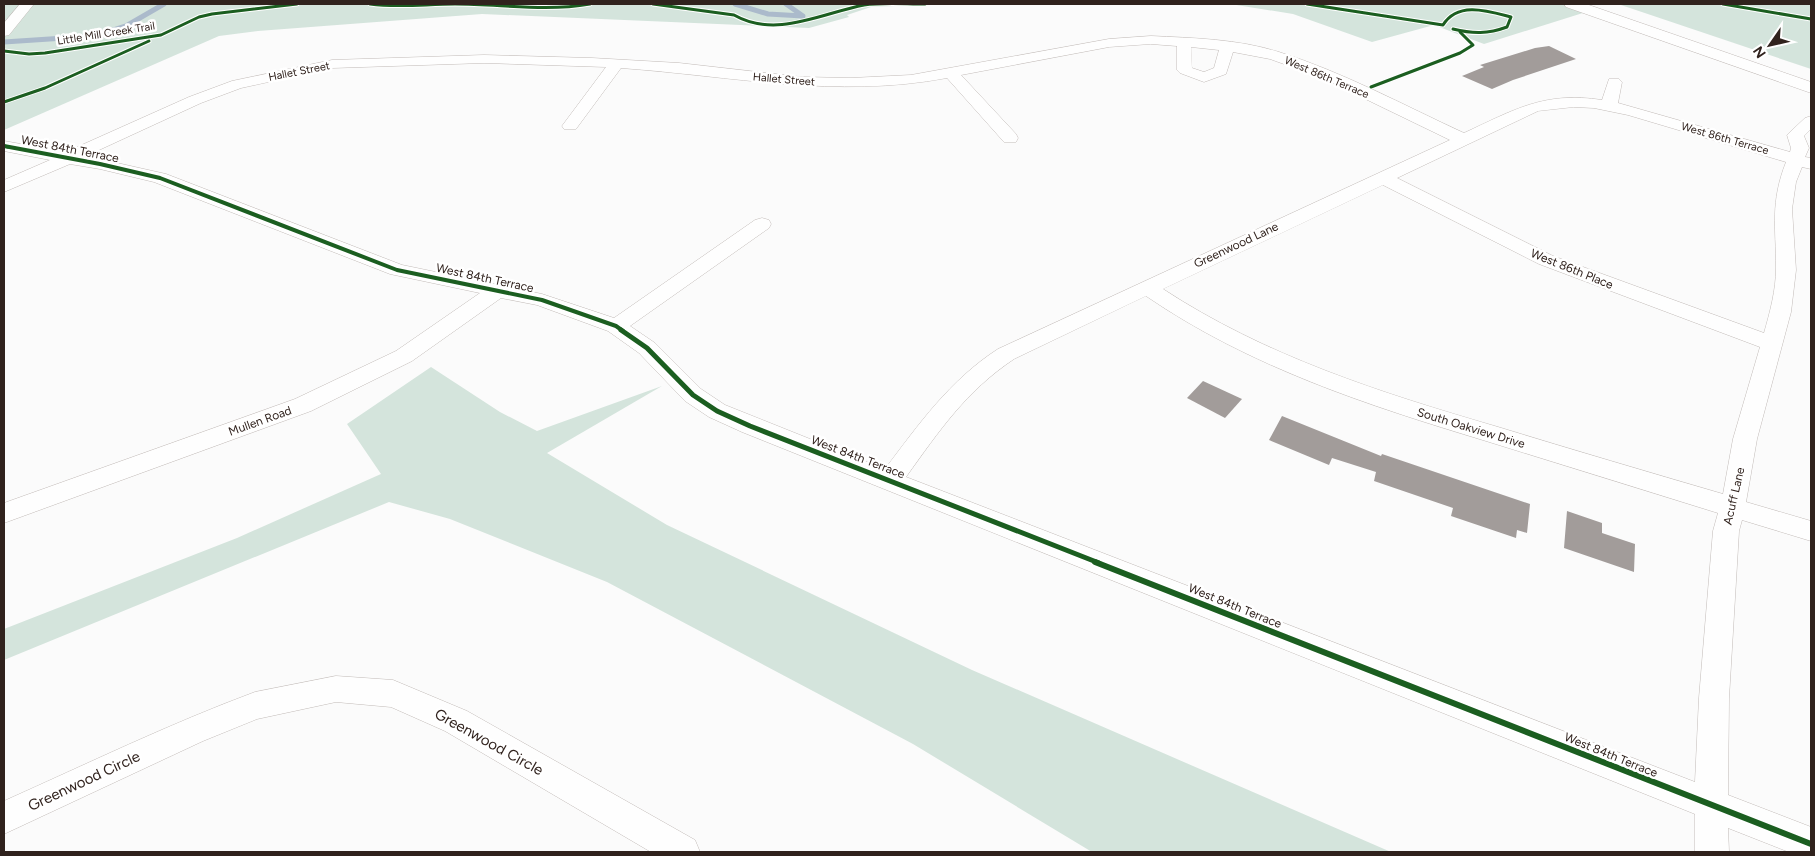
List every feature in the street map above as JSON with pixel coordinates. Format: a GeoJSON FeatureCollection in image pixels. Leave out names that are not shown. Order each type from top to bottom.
{"type":"FeatureCollection","features":[{"type":"Feature","properties":{"kind":"main road"},"geometry":{"type":"LineString","coordinates":[[1572,4],[1811,88]]}},
{"type":"Feature","properties":{"kind":"main road"},"geometry":{"type":"LineString","coordinates":[[1604,4],[1811,75]]}},
{"type":"Feature","properties":{"kind":"street"},"geometry":{"type":"LineString","coordinates":[[5,30],[26,4]]}},
{"type":"Feature","properties":{"kind":"street","name":"Hallet Street"},"geometry":{"type":"LineString","coordinates":[[4,187],[196,100],[237,84],[332,64],[484,59],[617,63],[802,82],[851,83],[911,80],[1090,45],[1151,40],[1184,42]]}},
{"type":"Feature","properties":{"kind":"street"},"geometry":{"type":"LineString","coordinates":[[1184,42],[1184,70],[1204,77],[1221,71],[1227,46]]}},
{"type":"Feature","properties":{"kind":"street","name":"West 86th Terrace"},"geometry":{"type":"LineString","coordinates":[[1184,42],[1227,46],[1274,55],[1324,74],[1462,139]]}},
{"type":"Feature","properties":{"kind":"street"},"geometry":{"type":"LineString","coordinates":[[570,126],[617,63]]}},
{"type":"Feature","properties":{"kind":"street"},"geometry":{"type":"LineString","coordinates":[[950,72],[1010,138]]}},
{"type":"Feature","properties":{"kind":"street"},"geometry":{"type":"LineString","coordinates":[[1609,106],[1614,82]]}},
{"type":"Feature","properties":{"kind":"street","name":"Greenwood Lane"},"geometry":{"type":"LineString","coordinates":[[890,481],[956,392],[974,375],[1006,354],[1462,139],[1534,107],[1548,103],[1593,102],[1609,106]]}},
{"type":"Feature","properties":{"kind":"street","name":"West 86th Terrace"},"geometry":{"type":"LineString","coordinates":[[1609,106],[1804,154]]}},
{"type":"Feature","properties":{"kind":"street","name":"Acuff Lane"},"geometry":{"type":"LineString","coordinates":[[1712,852],[1711,805],[1714,698],[1726,531],[1745,440],[1781,312],[1786,270],[1783,209],[1787,182],[1804,154],[1795,135],[1811,120]]}},
{"type":"Feature","properties":{"kind":"street","name":"West 84th Terrace"},"geometry":{"type":"LineString","coordinates":[[4,146],[160,178],[397,270],[542,300],[616,326],[646,348],[693,395],[717,411],[1811,844]]}},
{"type":"Feature","properties":{"kind":"street","name":"West 86th Place"},"geometry":{"type":"LineString","coordinates":[[1382,178],[1546,260],[1771,343]]}},
{"type":"Feature","properties":{"kind":"street"},"geometry":{"type":"LineString","coordinates":[[616,326],[762,224]]}},
{"type":"Feature","properties":{"kind":"street","name":"South Oakview Drive"},"geometry":{"type":"LineString","coordinates":[[1146,287],[1234,341],[1332,384],[1811,532]]}},
{"type":"Feature","properties":{"kind":"street","name":"Mullen Road"},"geometry":{"type":"LineString","coordinates":[[4,513],[303,405],[404,356],[497,291]]}},
{"type":"Feature","properties":{"kind":"street","name":"Greenwood Circle"},"geometry":{"type":"LineString","coordinates":[[4,818],[192,731],[255,706],[336,689],[393,694],[456,721],[683,852]]}},
{"type":"Feature","properties":{"kind":"shaded area"},"geometry":{"type":"Polygon","coordinates":[[[4,4],[945,4],[871,7],[847,15],[849,17],[809,28],[482,14],[258,31],[219,36],[4,130],[4,4]]]}},
{"type":"Feature","properties":{"kind":"shaded area"},"geometry":{"type":"Polygon","coordinates":[[[1230,4],[1563,4],[1586,12],[1484,44],[1434,25],[1372,42],[1293,14],[1230,4]]]}},
{"type":"Feature","properties":{"kind":"shaded area"},"geometry":{"type":"Polygon","coordinates":[[[1618,4],[1811,4],[1811,69],[1618,4]]]}},
{"type":"Feature","properties":{"kind":"shaded area"},"geometry":{"type":"Polygon","coordinates":[[[431,367],[500,412],[537,431],[662,386],[547,453],[667,525],[972,670],[1391,852],[1092,852],[913,744],[607,582],[450,519],[389,502],[4,660],[4,629],[237,538],[381,474],[347,424],[431,367]]]}},
{"type":"Feature","properties":{"kind":"building"},"geometry":{"type":"Polygon","coordinates":[[[1549,46],[1576,59],[1492,89],[1462,76],[1484,67],[1480,65],[1535,48],[1549,46]]]}},
{"type":"Feature","properties":{"kind":"building"},"geometry":{"type":"Polygon","coordinates":[[[1203,381],[1242,399],[1225,418],[1187,398],[1203,381]]]}},
{"type":"Feature","properties":{"kind":"building"},"geometry":{"type":"Polygon","coordinates":[[[1282,416],[1381,456],[1382,454],[1530,504],[1527,533],[1517,530],[1516,538],[1451,516],[1453,508],[1374,481],[1376,472],[1332,458],[1329,465],[1269,440],[1282,416]]]}},
{"type":"Feature","properties":{"kind":"building"},"geometry":{"type":"Polygon","coordinates":[[[1567,511],[1602,523],[1602,533],[1635,544],[1634,572],[1564,548],[1567,511]]]}},
{"type":"Feature","properties":{"kind":"waterway"},"geometry":{"type":"LineString","coordinates":[[4,42],[95,36],[126,26],[164,4]]}},
{"type":"Feature","properties":{"kind":"waterway"},"geometry":{"type":"LineString","coordinates":[[735,4],[768,14],[803,16],[786,4]]}},
{"type":"Feature","properties":{"kind":"cycle path","name":"Little Mill Creek Trail"},"geometry":{"type":"LineString","coordinates":[[4,51],[29,54],[45,53],[161,35],[199,17],[212,14],[297,4]]}},
{"type":"Feature","properties":{"kind":"cycle path"},"geometry":{"type":"LineString","coordinates":[[370,4],[402,6],[455,4],[540,9],[590,4]]}},
{"type":"Feature","properties":{"kind":"cycle path"},"geometry":{"type":"LineString","coordinates":[[653,4],[734,15],[741,19],[761,24],[790,24],[809,21],[865,5],[925,4]]}},
{"type":"Feature","properties":{"kind":"cycle path"},"geometry":{"type":"LineString","coordinates":[[1307,4],[1443,25],[1448,17],[1455,12],[1463,10],[1482,11],[1511,17],[1507,27],[1492,32],[1474,33],[1453,29]]}},
{"type":"Feature","properties":{"kind":"cycle path"},"geometry":{"type":"LineString","coordinates":[[1723,4],[1811,19]]}},
{"type":"Feature","properties":{"kind":"cycle path"},"geometry":{"type":"LineString","coordinates":[[1371,87],[1460,53],[1473,45],[1460,32]]}},
{"type":"Feature","properties":{"kind":"cycle path","name":"Little Mill Creek Trail"},"geometry":{"type":"LineString","coordinates":[[4,102],[45,88],[149,41]]}},
{"type":"Feature","properties":{"kind":"cycle path"},"geometry":{"type":"LineString","coordinates":[[4,146],[100,164],[160,178],[397,270],[542,300],[616,326],[647,348],[693,395],[717,411],[750,426],[1811,844]]}}]}
